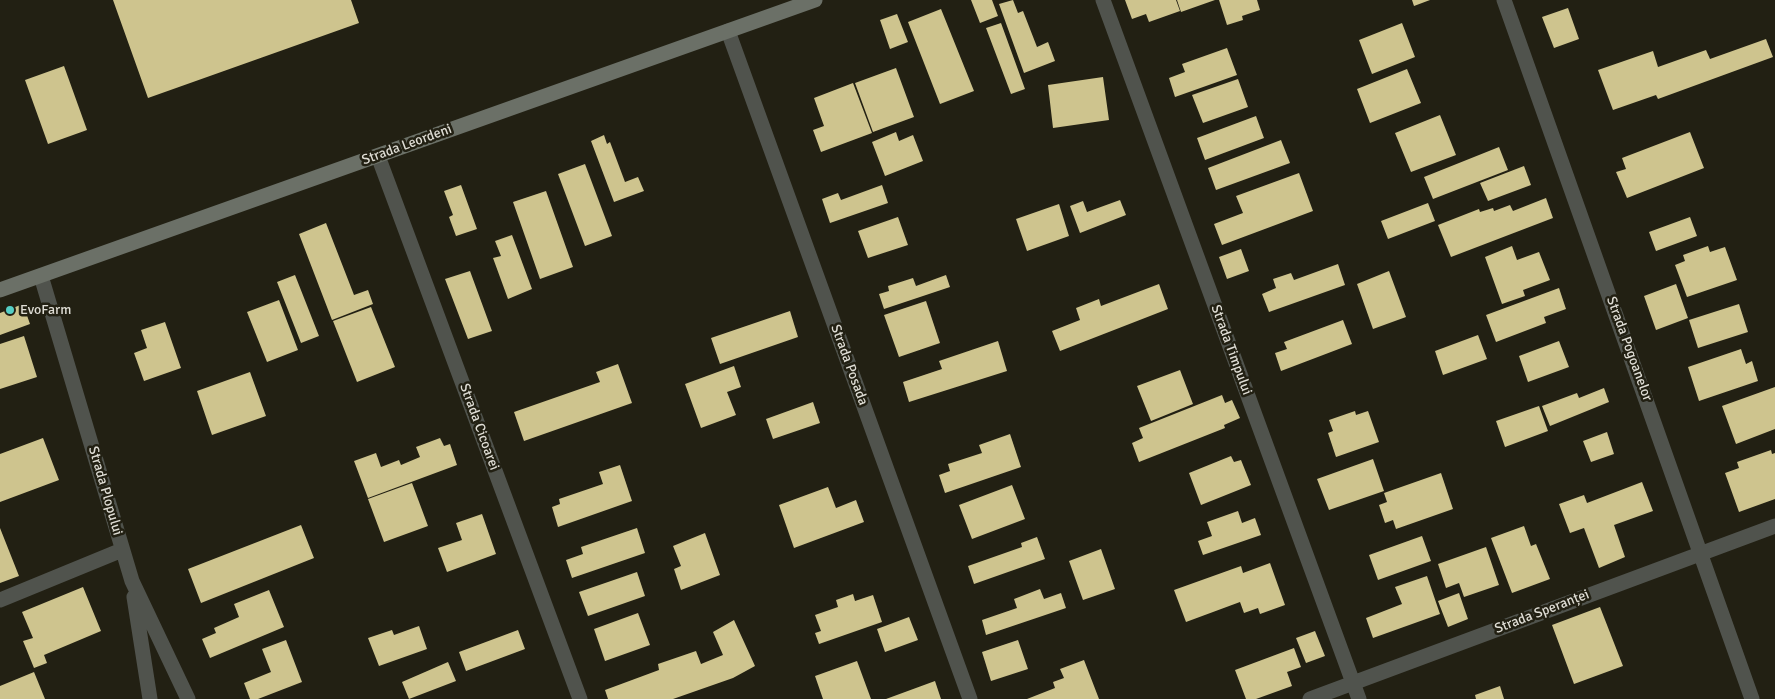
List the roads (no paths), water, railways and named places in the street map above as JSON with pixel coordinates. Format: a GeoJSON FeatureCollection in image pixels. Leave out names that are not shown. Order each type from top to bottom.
{"type":"FeatureCollection","features":[{"type":"Feature","properties":{"kind":"main road","name":"Strada Leordeni"},"geometry":{"type":"LineString","coordinates":[[0,290],[814,0]]}},
{"type":"Feature","properties":{"kind":"street","name":"Strada Timpului"},"geometry":{"type":"LineString","coordinates":[[1103,0],[1359,699]]}},
{"type":"Feature","properties":{"kind":"street","name":"Strada Pogoanelor"},"geometry":{"type":"LineString","coordinates":[[1504,0],[1752,699]]}},
{"type":"Feature","properties":{"kind":"street","name":"Strada Posada"},"geometry":{"type":"LineString","coordinates":[[728,31],[970,699]]}},
{"type":"Feature","properties":{"kind":"street","name":"Strada Cicoarei"},"geometry":{"type":"LineString","coordinates":[[378,156],[580,699]]}},
{"type":"Feature","properties":{"kind":"street","name":"Strada Plopului"},"geometry":{"type":"LineString","coordinates":[[41,276],[132,581],[188,699]]}},
{"type":"Feature","properties":{"kind":"street","name":"Strada Speranței"},"geometry":{"type":"LineString","coordinates":[[1310,699],[1775,526]]}},
{"type":"Feature","properties":{"kind":"street"},"geometry":{"type":"LineString","coordinates":[[0,600],[122,550]]}},
{"type":"Feature","properties":{"kind":"street"},"geometry":{"type":"LineString","coordinates":[[132,581],[150,699]]}},
{"type":"Feature","properties":{"kind":"place","name":"EvoFarm"},"geometry":{"type":"Point","coordinates":[10,310]}}]}
